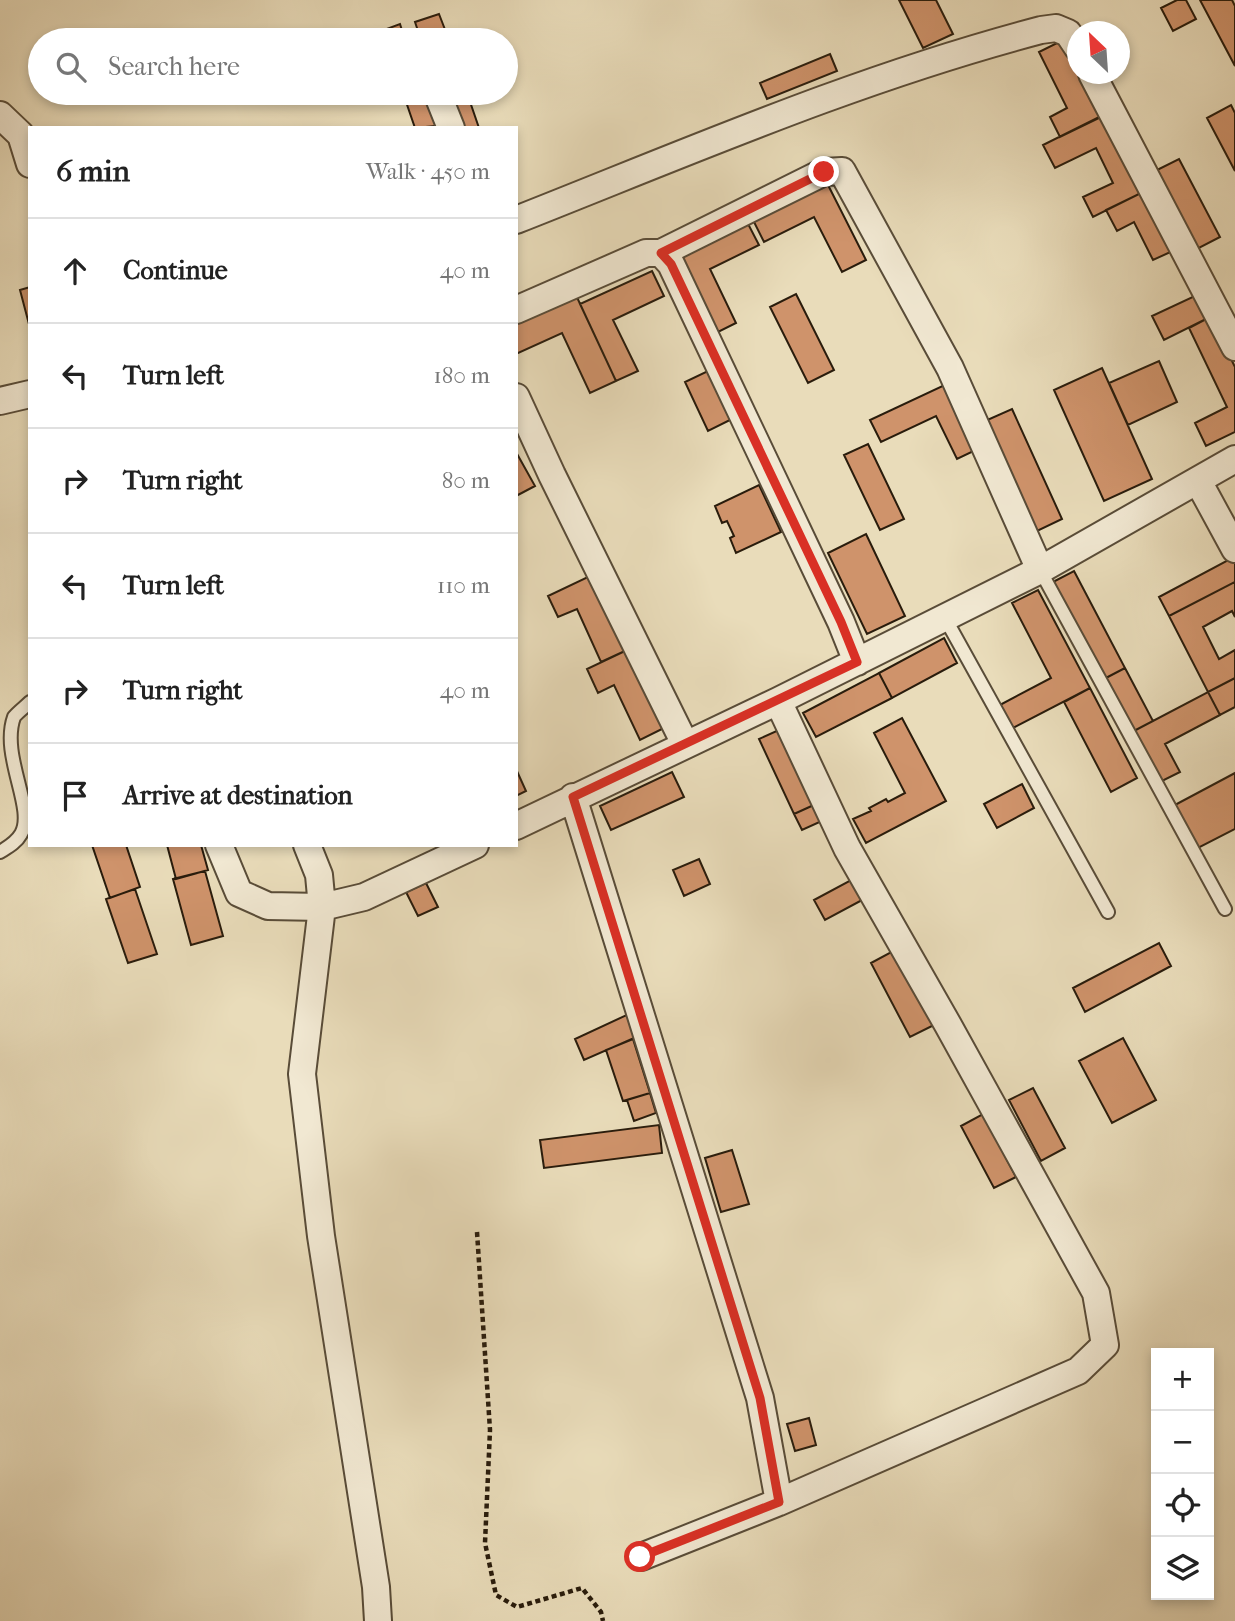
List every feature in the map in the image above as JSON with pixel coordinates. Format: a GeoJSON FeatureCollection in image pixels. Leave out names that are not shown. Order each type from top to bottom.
{"type":"FeatureCollection","features":[{"type":"Feature","properties":{"kind":"street"},"geometry":{"type":"LineString","coordinates":[[518,219],[730,133],[902,70],[1041,30],[1056,29],[1067,33]]}},
{"type":"Feature","properties":{"kind":"street"},"geometry":{"type":"LineString","coordinates":[[1096,84],[1235,347]]}},
{"type":"Feature","properties":{"kind":"street"},"geometry":{"type":"LineString","coordinates":[[442,105],[450,126]]}},
{"type":"Feature","properties":{"kind":"street"},"geometry":{"type":"LineString","coordinates":[[0,115],[21,135],[28,158]]}},
{"type":"Feature","properties":{"kind":"street"},"geometry":{"type":"LineString","coordinates":[[518,309],[646,253],[661,253],[824,172],[842,171],[950,368],[1040,570]]}},
{"type":"Feature","properties":{"kind":"street"},"geometry":{"type":"LineString","coordinates":[[661,253],[671,264],[714,353],[841,622],[857,662]]}},
{"type":"Feature","properties":{"kind":"street"},"geometry":{"type":"LineString","coordinates":[[0,401],[28,394]]}},
{"type":"Feature","properties":{"kind":"street"},"geometry":{"type":"LineString","coordinates":[[518,401],[685,744]]}},
{"type":"Feature","properties":{"kind":"street"},"geometry":{"type":"LineString","coordinates":[[518,825],[778,701],[1040,570],[1235,459]]}},
{"type":"Feature","properties":{"kind":"street"},"geometry":{"type":"LineString","coordinates":[[1198,481],[1235,549]]}},
{"type":"Feature","properties":{"kind":"street"},"geometry":{"type":"LineString","coordinates":[[640,1557],[779,1502],[1078,1371],[1105,1345],[1096,1293],[847,848],[778,701]]}},
{"type":"Feature","properties":{"kind":"street"},"geometry":{"type":"LineString","coordinates":[[573,797],[760,1398],[779,1502]]}},
{"type":"Feature","properties":{"kind":"street"},"geometry":{"type":"LineString","coordinates":[[220,847],[239,892],[268,906],[323,907],[364,897],[471,847]]}},
{"type":"Feature","properties":{"kind":"street"},"geometry":{"type":"LineString","coordinates":[[308,847],[319,876],[323,907],[302,1074],[321,1236],[376,1587],[377,1621]]}},
{"type":"Feature","properties":{"kind":"lane"},"geometry":{"type":"LineString","coordinates":[[1040,570],[1225,909]]}},
{"type":"Feature","properties":{"kind":"lane"},"geometry":{"type":"LineString","coordinates":[[945,618],[1108,912]]}},
{"type":"Feature","properties":{"kind":"lane"},"geometry":{"type":"LineString","coordinates":[[0,852],[14,843],[23,832],[24,819],[5,750],[13,718],[28,704]]}},
{"type":"Feature","properties":{"kind":"path"},"geometry":{"type":"LineString","coordinates":[[477,1232],[490,1430],[485,1543],[496,1595],[517,1607],[582,1588],[601,1612],[603,1621]]}},
{"type":"Feature","properties":{"kind":"building"},"geometry":{"type":"Polygon","coordinates":[[[899,0],[936,0],[953,34],[923,48],[899,0]]]}},
{"type":"Feature","properties":{"kind":"building"},"geometry":{"type":"Polygon","coordinates":[[[1177,0],[1186,0],[1196,19],[1173,31],[1161,8],[1177,0]]]}},
{"type":"Feature","properties":{"kind":"building"},"geometry":{"type":"Polygon","coordinates":[[[1200,0],[1232,0],[1235,6],[1235,66],[1200,0]]]}},
{"type":"Feature","properties":{"kind":"building"},"geometry":{"type":"Polygon","coordinates":[[[439,14],[444,28],[417,28],[415,22],[439,14]]]}},
{"type":"Feature","properties":{"kind":"building"},"geometry":{"type":"Polygon","coordinates":[[[1065,39],[1067,84],[1087,84],[1103,116],[1060,137],[1050,117],[1067,108],[1039,52],[1065,39]]]}},
{"type":"Feature","properties":{"kind":"building"},"geometry":{"type":"Polygon","coordinates":[[[830,54],[837,71],[767,99],[760,83],[830,54]]]}},
{"type":"Feature","properties":{"kind":"building"},"geometry":{"type":"Polygon","coordinates":[[[407,105],[428,105],[436,126],[414,126],[407,105]]]}},
{"type":"Feature","properties":{"kind":"building"},"geometry":{"type":"Polygon","coordinates":[[[444,105],[471,105],[478,126],[451,126],[444,105]]]}},
{"type":"Feature","properties":{"kind":"building"},"geometry":{"type":"Polygon","coordinates":[[[1231,105],[1235,113],[1235,171],[1207,118],[1231,105]]]}},
{"type":"Feature","properties":{"kind":"building"},"geometry":{"type":"Polygon","coordinates":[[[1109,112],[1147,190],[1093,217],[1083,197],[1113,183],[1096,148],[1055,168],[1043,145],[1109,112]]]}},
{"type":"Feature","properties":{"kind":"building"},"geometry":{"type":"Polygon","coordinates":[[[1179,159],[1220,237],[1195,250],[1155,171],[1179,159]]]}},
{"type":"Feature","properties":{"kind":"building"},"geometry":{"type":"Polygon","coordinates":[[[826,181],[866,260],[842,272],[814,217],[764,242],[752,218],[826,181]]]}},
{"type":"Feature","properties":{"kind":"building"},"geometry":{"type":"Polygon","coordinates":[[[1147,190],[1177,249],[1153,260],[1134,222],[1117,231],[1106,210],[1147,190]]]}},
{"type":"Feature","properties":{"kind":"building"},"geometry":{"type":"Polygon","coordinates":[[[745,218],[759,245],[710,269],[736,323],[710,336],[670,255],[745,218]]]}},
{"type":"Feature","properties":{"kind":"building"},"geometry":{"type":"Polygon","coordinates":[[[652,271],[664,296],[613,320],[638,371],[616,381],[580,304],[652,271]]]}},
{"type":"Feature","properties":{"kind":"building"},"geometry":{"type":"Polygon","coordinates":[[[28,288],[28,320],[20,290],[28,288]]]}},
{"type":"Feature","properties":{"kind":"building"},"geometry":{"type":"Polygon","coordinates":[[[575,293],[616,381],[590,393],[562,333],[518,353],[518,320],[575,293]]]}},
{"type":"Feature","properties":{"kind":"building"},"geometry":{"type":"Polygon","coordinates":[[[796,294],[834,370],[808,383],[770,307],[796,294]]]}},
{"type":"Feature","properties":{"kind":"building"},"geometry":{"type":"Polygon","coordinates":[[[1199,294],[1210,317],[1164,340],[1152,316],[1199,294]]]}},
{"type":"Feature","properties":{"kind":"building"},"geometry":{"type":"Polygon","coordinates":[[[1210,317],[1235,367],[1235,432],[1206,446],[1195,423],[1227,407],[1189,328],[1210,317]]]}},
{"type":"Feature","properties":{"kind":"building"},"geometry":{"type":"Polygon","coordinates":[[[1159,361],[1177,402],[1128,425],[1109,383],[1159,361]]]}},
{"type":"Feature","properties":{"kind":"building"},"geometry":{"type":"Polygon","coordinates":[[[1102,368],[1152,479],[1104,501],[1054,390],[1102,368]]]}},
{"type":"Feature","properties":{"kind":"building"},"geometry":{"type":"Polygon","coordinates":[[[710,370],[732,419],[708,431],[685,382],[710,370]]]}},
{"type":"Feature","properties":{"kind":"building"},"geometry":{"type":"Polygon","coordinates":[[[951,382],[982,447],[957,459],[936,416],[881,442],[870,420],[951,382]]]}},
{"type":"Feature","properties":{"kind":"building"},"geometry":{"type":"Polygon","coordinates":[[[1012,409],[1062,519],[1035,532],[985,421],[1012,409]]]}},
{"type":"Feature","properties":{"kind":"building"},"geometry":{"type":"Polygon","coordinates":[[[868,444],[904,519],[880,530],[844,455],[868,444]]]}},
{"type":"Feature","properties":{"kind":"building"},"geometry":{"type":"Polygon","coordinates":[[[518,456],[535,486],[518,495],[518,456]]]}},
{"type":"Feature","properties":{"kind":"building"},"geometry":{"type":"Polygon","coordinates":[[[759,485],[781,532],[736,553],[730,538],[734,536],[727,521],[722,523],[715,506],[759,485]]]}},
{"type":"Feature","properties":{"kind":"building"},"geometry":{"type":"Polygon","coordinates":[[[866,534],[905,616],[867,634],[828,553],[866,534]]]}},
{"type":"Feature","properties":{"kind":"building"},"geometry":{"type":"Polygon","coordinates":[[[1232,558],[1235,563],[1235,582],[1169,616],[1159,597],[1232,558]]]}},
{"type":"Feature","properties":{"kind":"building"},"geometry":{"type":"Polygon","coordinates":[[[1074,571],[1125,668],[1102,680],[1051,583],[1074,571]]]}},
{"type":"Feature","properties":{"kind":"building"},"geometry":{"type":"Polygon","coordinates":[[[592,575],[627,650],[601,662],[577,609],[558,617],[548,596],[592,575]]]}},
{"type":"Feature","properties":{"kind":"building"},"geometry":{"type":"Polygon","coordinates":[[[1235,582],[1235,617],[1232,611],[1203,627],[1219,659],[1235,650],[1235,678],[1208,692],[1169,616],[1235,582]]]}},
{"type":"Feature","properties":{"kind":"building"},"geometry":{"type":"Polygon","coordinates":[[[1038,590],[1090,688],[1011,729],[998,706],[1051,678],[1012,603],[1038,590]]]}},
{"type":"Feature","properties":{"kind":"building"},"geometry":{"type":"Polygon","coordinates":[[[944,638],[957,663],[892,698],[879,673],[944,638]]]}},
{"type":"Feature","properties":{"kind":"building"},"geometry":{"type":"Polygon","coordinates":[[[627,650],[664,728],[640,740],[614,685],[598,693],[587,669],[627,650]]]}},
{"type":"Feature","properties":{"kind":"building"},"geometry":{"type":"Polygon","coordinates":[[[1125,668],[1153,721],[1130,733],[1102,680],[1125,668]]]}},
{"type":"Feature","properties":{"kind":"building"},"geometry":{"type":"Polygon","coordinates":[[[879,673],[892,698],[816,737],[803,713],[879,673]]]}},
{"type":"Feature","properties":{"kind":"building"},"geometry":{"type":"Polygon","coordinates":[[[1235,678],[1235,707],[1220,715],[1208,692],[1235,678]]]}},
{"type":"Feature","properties":{"kind":"building"},"geometry":{"type":"Polygon","coordinates":[[[1090,688],[1137,778],[1111,792],[1064,702],[1090,688]]]}},
{"type":"Feature","properties":{"kind":"building"},"geometry":{"type":"Polygon","coordinates":[[[1208,692],[1220,715],[1165,744],[1180,772],[1156,784],[1130,733],[1208,692]]]}},
{"type":"Feature","properties":{"kind":"building"},"geometry":{"type":"Polygon","coordinates":[[[902,718],[946,801],[866,843],[853,819],[871,811],[869,808],[886,799],[888,802],[905,793],[874,733],[902,718]]]}},
{"type":"Feature","properties":{"kind":"building"},"geometry":{"type":"Polygon","coordinates":[[[781,729],[816,804],[794,814],[759,739],[781,729]]]}},
{"type":"Feature","properties":{"kind":"building"},"geometry":{"type":"Polygon","coordinates":[[[672,772],[684,797],[611,830],[600,806],[672,772]]]}},
{"type":"Feature","properties":{"kind":"building"},"geometry":{"type":"Polygon","coordinates":[[[518,773],[526,791],[518,795],[518,773]]]}},
{"type":"Feature","properties":{"kind":"building"},"geometry":{"type":"Polygon","coordinates":[[[1235,773],[1235,829],[1196,849],[1173,806],[1235,773]]]}},
{"type":"Feature","properties":{"kind":"building"},"geometry":{"type":"Polygon","coordinates":[[[1022,784],[1034,808],[997,828],[984,804],[1022,784]]]}},
{"type":"Feature","properties":{"kind":"building"},"geometry":{"type":"Polygon","coordinates":[[[816,804],[824,820],[802,830],[794,814],[816,804]]]}},
{"type":"Feature","properties":{"kind":"building"},"geometry":{"type":"Polygon","coordinates":[[[93,847],[127,847],[140,887],[110,898],[93,847]]]}},
{"type":"Feature","properties":{"kind":"building"},"geometry":{"type":"Polygon","coordinates":[[[168,847],[202,847],[208,870],[176,879],[168,847]]]}},
{"type":"Feature","properties":{"kind":"building"},"geometry":{"type":"Polygon","coordinates":[[[699,859],[710,884],[684,896],[673,870],[699,859]]]}},
{"type":"Feature","properties":{"kind":"building"},"geometry":{"type":"Polygon","coordinates":[[[205,871],[223,936],[191,945],[173,879],[205,871]]]}},
{"type":"Feature","properties":{"kind":"building"},"geometry":{"type":"Polygon","coordinates":[[[853,879],[864,899],[825,920],[814,900],[853,879]]]}},
{"type":"Feature","properties":{"kind":"building"},"geometry":{"type":"Polygon","coordinates":[[[426,883],[438,907],[418,916],[406,892],[426,883]]]}},
{"type":"Feature","properties":{"kind":"building"},"geometry":{"type":"Polygon","coordinates":[[[135,889],[157,954],[128,963],[106,899],[135,889]]]}},
{"type":"Feature","properties":{"kind":"building"},"geometry":{"type":"Polygon","coordinates":[[[1159,943],[1171,966],[1085,1012],[1073,988],[1159,943]]]}},
{"type":"Feature","properties":{"kind":"building"},"geometry":{"type":"Polygon","coordinates":[[[895,950],[934,1025],[910,1037],[871,963],[895,950]]]}},
{"type":"Feature","properties":{"kind":"building"},"geometry":{"type":"Polygon","coordinates":[[[631,1013],[641,1035],[584,1060],[575,1039],[631,1013]]]}},
{"type":"Feature","properties":{"kind":"building"},"geometry":{"type":"Polygon","coordinates":[[[1123,1038],[1156,1100],[1112,1123],[1079,1061],[1123,1038]]]}},
{"type":"Feature","properties":{"kind":"building"},"geometry":{"type":"Polygon","coordinates":[[[633,1039],[650,1093],[623,1101],[606,1050],[633,1039]]]}},
{"type":"Feature","properties":{"kind":"building"},"geometry":{"type":"Polygon","coordinates":[[[1033,1088],[1065,1148],[1041,1161],[1009,1100],[1033,1088]]]}},
{"type":"Feature","properties":{"kind":"building"},"geometry":{"type":"Polygon","coordinates":[[[650,1093],[656,1113],[634,1121],[627,1100],[650,1093]]]}},
{"type":"Feature","properties":{"kind":"building"},"geometry":{"type":"Polygon","coordinates":[[[983,1114],[1016,1177],[994,1188],[961,1126],[983,1114]]]}},
{"type":"Feature","properties":{"kind":"building"},"geometry":{"type":"Polygon","coordinates":[[[659,1125],[662,1153],[544,1168],[540,1140],[659,1125]]]}},
{"type":"Feature","properties":{"kind":"building"},"geometry":{"type":"Polygon","coordinates":[[[732,1150],[749,1204],[721,1212],[705,1158],[732,1150]]]}},
{"type":"Feature","properties":{"kind":"building"},"geometry":{"type":"Polygon","coordinates":[[[809,1418],[816,1445],[795,1451],[787,1424],[809,1418]]]}},
{"type":"Feature","properties":{"kind":"route"},"geometry":{"type":"LineString","coordinates":[[640,1557],[779,1502],[760,1398],[573,797],[857,662],[841,622],[714,353],[671,264],[661,253],[824,172]]}}]}
